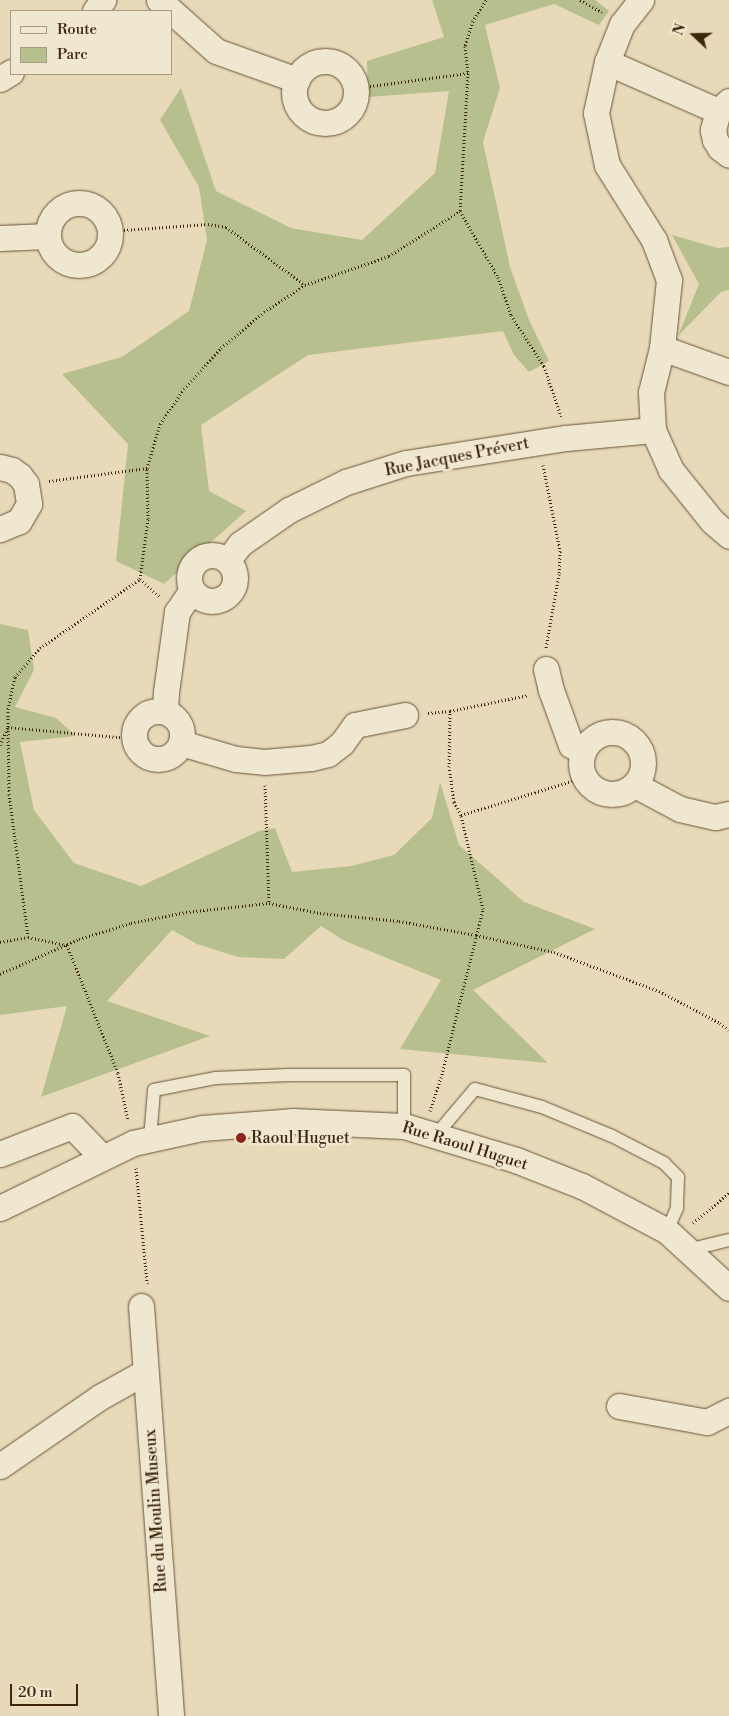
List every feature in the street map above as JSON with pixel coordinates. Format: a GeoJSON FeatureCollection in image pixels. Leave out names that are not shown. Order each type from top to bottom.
{"type":"FeatureCollection","features":[{"type":"Feature","properties":{"kind":"street"},"geometry":{"type":"LineString","coordinates":[[159,0],[170,10]]}},
{"type":"Feature","properties":{"kind":"street"},"geometry":{"type":"LineString","coordinates":[[641,0],[622,24],[607,62],[596,113],[607,165],[654,240],[669,280],[662,348],[651,392],[653,430],[671,470],[712,522],[729,536]]}},
{"type":"Feature","properties":{"kind":"street"},"geometry":{"type":"LineString","coordinates":[[172,12],[216,51],[296,80]]}},
{"type":"Feature","properties":{"kind":"street"},"geometry":{"type":"LineString","coordinates":[[319,61],[330,61],[348,70],[354,78],[356,88],[356,98],[345,116],[336,121],[316,122],[307,117],[296,100],[294,90],[296,80],[310,65],[319,61]]}},
{"type":"Feature","properties":{"kind":"street"},"geometry":{"type":"LineString","coordinates":[[607,62],[723,106],[713,130],[715,140],[720,148],[729,155]]}},
{"type":"Feature","properties":{"kind":"street"},"geometry":{"type":"LineString","coordinates":[[82,203],[92,206],[104,216],[110,231],[109,241],[99,258],[81,266],[62,261],[55,254],[48,236],[54,216],[61,208],[71,204],[82,203]]}},
{"type":"Feature","properties":{"kind":"street"},"geometry":{"type":"LineString","coordinates":[[0,238],[48,236]]}},
{"type":"Feature","properties":{"kind":"street"},"geometry":{"type":"LineString","coordinates":[[662,348],[729,372]]}},
{"type":"Feature","properties":{"kind":"street","name":"Rue Jacques Prévert"},"geometry":{"type":"LineString","coordinates":[[228,560],[240,544],[289,510],[346,482],[406,463],[566,438],[653,430]]}},
{"type":"Feature","properties":{"kind":"street"},"geometry":{"type":"LineString","coordinates":[[0,467],[12,470],[26,484],[29,504],[25,514],[19,521],[0,529]]}},
{"type":"Feature","properties":{"kind":"street"},"geometry":{"type":"LineString","coordinates":[[206,554],[221,556],[228,560],[235,574],[232,590],[227,596],[220,600],[204,600],[192,590],[188,576],[194,562],[206,554]]}},
{"type":"Feature","properties":{"kind":"street"},"geometry":{"type":"LineString","coordinates":[[165,711],[177,612],[192,590]]}},
{"type":"Feature","properties":{"kind":"street"},"geometry":{"type":"LineString","coordinates":[[549,679],[571,745],[583,752]]}},
{"type":"Feature","properties":{"kind":"street"},"geometry":{"type":"LineString","coordinates":[[158,710],[165,711],[172,715],[182,728],[181,743],[171,755],[155,758],[141,751],[134,737],[138,722],[143,716],[158,710]]}},
{"type":"Feature","properties":{"kind":"street"},"geometry":{"type":"LineString","coordinates":[[181,743],[236,759],[264,762],[311,758],[328,754],[342,743],[355,725],[405,714]]}},
{"type":"Feature","properties":{"kind":"street"},"geometry":{"type":"LineString","coordinates":[[605,733],[624,735],[633,740],[643,757],[643,767],[635,785],[622,792],[608,794],[590,785],[584,777],[582,769],[583,752],[596,737],[605,733]]}},
{"type":"Feature","properties":{"kind":"street"},"geometry":{"type":"LineString","coordinates":[[635,785],[680,809],[715,817],[729,814]]}},
{"type":"Feature","properties":{"kind":"street","name":"Rue Raoul Huguet"},"geometry":{"type":"LineString","coordinates":[[0,1208],[102,1157],[133,1144],[202,1128],[292,1121],[421,1131],[516,1160],[582,1186],[678,1240],[729,1288]]}},
{"type":"Feature","properties":{"kind":"street"},"geometry":{"type":"LineString","coordinates":[[0,1154],[72,1126],[102,1157]]}},
{"type":"Feature","properties":{"kind":"street","name":"Rue du Moulin Museux"},"geometry":{"type":"LineString","coordinates":[[141,1306],[171,1716]]}},
{"type":"Feature","properties":{"kind":"street"},"geometry":{"type":"LineString","coordinates":[[0,1466],[100,1397],[145,1372]]}},
{"type":"Feature","properties":{"kind":"street"},"geometry":{"type":"LineString","coordinates":[[619,1406],[707,1422],[729,1411]]}},
{"type":"Feature","properties":{"kind":"lane"},"geometry":{"type":"LineString","coordinates":[[150,1139],[154,1090],[215,1078],[289,1075],[404,1075],[421,1131],[475,1090],[542,1107],[612,1136],[664,1163],[678,1176],[678,1240],[729,1240]]}},
{"type":"Feature","properties":{"kind":"path"},"geometry":{"type":"LineString","coordinates":[[486,0],[473,21],[465,46],[468,73],[460,211],[498,277],[511,315],[544,366],[559,408],[566,438]]}},
{"type":"Feature","properties":{"kind":"path"},"geometry":{"type":"LineString","coordinates":[[356,88],[468,73]]}},
{"type":"Feature","properties":{"kind":"path"},"geometry":{"type":"LineString","coordinates":[[28,937],[9,794],[8,709],[15,678],[40,648],[67,627],[140,579],[148,519],[147,468],[160,424],[184,389],[222,348],[264,312],[305,285],[389,256],[460,211]]}},
{"type":"Feature","properties":{"kind":"path"},"geometry":{"type":"LineString","coordinates":[[110,231],[208,224],[226,227],[305,285]]}},
{"type":"Feature","properties":{"kind":"path"},"geometry":{"type":"LineString","coordinates":[[405,714],[450,710],[549,679],[545,641],[559,574],[560,551],[538,442]]}},
{"type":"Feature","properties":{"kind":"path"},"geometry":{"type":"LineString","coordinates":[[26,484],[147,468]]}},
{"type":"Feature","properties":{"kind":"path"},"geometry":{"type":"LineString","coordinates":[[421,1131],[441,1078],[483,909],[461,815],[454,802],[449,768],[450,710]]}},
{"type":"Feature","properties":{"kind":"path"},"geometry":{"type":"LineString","coordinates":[[8,727],[134,737]]}},
{"type":"Feature","properties":{"kind":"path"},"geometry":{"type":"LineString","coordinates":[[0,745],[8,727]]}},
{"type":"Feature","properties":{"kind":"path"},"geometry":{"type":"LineString","coordinates":[[264,762],[269,903]]}},
{"type":"Feature","properties":{"kind":"path"},"geometry":{"type":"LineString","coordinates":[[461,815],[584,777]]}},
{"type":"Feature","properties":{"kind":"path"},"geometry":{"type":"LineString","coordinates":[[0,974],[97,934],[149,920],[237,905],[269,903],[320,913],[399,921],[554,952],[659,991],[720,1023],[729,1030]]}},
{"type":"Feature","properties":{"kind":"path"},"geometry":{"type":"LineString","coordinates":[[0,942],[28,937],[67,945]]}},
{"type":"Feature","properties":{"kind":"path"},"geometry":{"type":"LineString","coordinates":[[678,1240],[699,1217],[729,1193]]}},
{"type":"Feature","properties":{"kind":"green space"},"geometry":{"type":"Polygon","coordinates":[[[432,0],[595,0],[609,11],[599,25],[554,4],[485,25],[500,88],[483,142],[510,267],[529,320],[549,361],[529,372],[514,355],[503,331],[308,355],[201,425],[209,491],[246,511],[164,584],[116,561],[128,444],[62,374],[122,357],[189,311],[207,240],[199,187],[160,120],[181,88],[216,191],[291,228],[362,240],[435,173],[449,91],[368,97],[367,61],[444,37],[432,0]]]}},
{"type":"Feature","properties":{"kind":"green space"},"geometry":{"type":"Polygon","coordinates":[[[672,235],[718,248],[729,247],[729,290],[721,292],[678,336],[699,284],[672,235]]]}},
{"type":"Feature","properties":{"kind":"green space"},"geometry":{"type":"Polygon","coordinates":[[[0,624],[28,630],[34,670],[15,707],[56,718],[76,736],[20,742],[34,810],[74,863],[141,886],[259,831],[275,828],[292,872],[351,866],[394,855],[432,818],[440,782],[459,845],[524,902],[595,929],[473,990],[548,1063],[400,1049],[441,980],[345,941],[321,926],[284,959],[238,957],[197,944],[172,930],[107,1001],[210,1036],[41,1097],[67,1006],[0,1015],[0,624]]]}},
{"type":"Feature","properties":{"kind":"place","name":"Raoul Huguet"},"geometry":{"type":"Point","coordinates":[241,1138]}}]}
